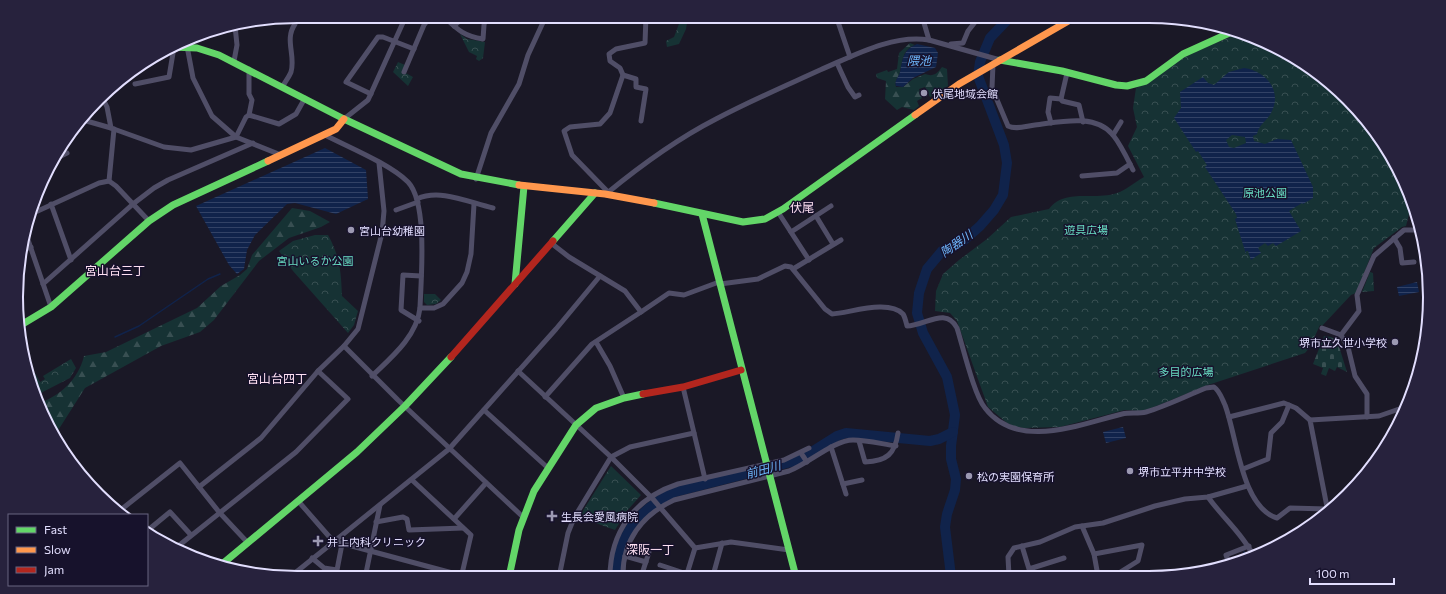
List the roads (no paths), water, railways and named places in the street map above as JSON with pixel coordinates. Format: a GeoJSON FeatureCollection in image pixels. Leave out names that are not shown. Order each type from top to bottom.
{"type":"FeatureCollection","features":[{"type":"Feature","properties":{"kind":"street"},"geometry":{"type":"LineString","coordinates":[[24,323],[52,307],[160,213],[188,197],[336,129],[344,119],[368,100],[403,23]]}},
{"type":"Feature","properties":{"kind":"street"},"geometry":{"type":"LineString","coordinates":[[404,72],[426,23]]}},
{"type":"Feature","properties":{"kind":"street"},"geometry":{"type":"LineString","coordinates":[[451,23],[469,37],[483,39],[484,23]]}},
{"type":"Feature","properties":{"kind":"street"},"geometry":{"type":"LineString","coordinates":[[454,26],[457,23]]}},
{"type":"Feature","properties":{"kind":"street"},"geometry":{"type":"LineString","coordinates":[[476,179],[491,133],[519,84],[528,55],[543,23]]}},
{"type":"Feature","properties":{"kind":"street"},"geometry":{"type":"LineString","coordinates":[[607,193],[572,155],[564,131],[570,127],[600,124],[610,113],[623,75],[620,68],[610,61],[609,54],[616,49],[645,43],[646,23]]}},
{"type":"Feature","properties":{"kind":"street"},"geometry":{"type":"LineString","coordinates":[[838,23],[850,57]]}},
{"type":"Feature","properties":{"kind":"street"},"geometry":{"type":"LineString","coordinates":[[924,23],[929,40]]}},
{"type":"Feature","properties":{"kind":"street"},"geometry":{"type":"LineString","coordinates":[[939,43],[957,45],[964,43],[968,31],[974,23]]}},
{"type":"Feature","properties":{"kind":"street"},"geometry":{"type":"LineString","coordinates":[[187,46],[206,50],[234,61],[344,119],[444,168],[476,179],[524,186],[607,193],[742,222],[765,219],[778,212],[991,63],[1000,60],[1065,23]]}},
{"type":"Feature","properties":{"kind":"street"},"geometry":{"type":"LineString","coordinates":[[283,86],[291,72],[289,37],[295,24]]}},
{"type":"Feature","properties":{"kind":"street"},"geometry":{"type":"LineString","coordinates":[[234,61],[237,45],[235,30]]}},
{"type":"Feature","properties":{"kind":"street"},"geometry":{"type":"LineString","coordinates":[[1000,60],[1067,73],[1116,85],[1127,86],[1138,84],[1151,78],[1183,54],[1227,34]]}},
{"type":"Feature","properties":{"kind":"street"},"geometry":{"type":"LineString","coordinates":[[370,94],[346,82],[378,37],[382,37],[414,49]]}},
{"type":"Feature","properties":{"kind":"street"},"geometry":{"type":"LineString","coordinates":[[607,193],[667,148],[714,120],[850,57],[898,41],[920,38],[972,52],[991,63]]}},
{"type":"Feature","properties":{"kind":"street"},"geometry":{"type":"LineString","coordinates":[[187,46],[193,78],[212,116],[236,137],[280,155]]}},
{"type":"Feature","properties":{"kind":"street"},"geometry":{"type":"LineString","coordinates":[[135,84],[169,77],[172,53]]}},
{"type":"Feature","properties":{"kind":"street"},"geometry":{"type":"LineString","coordinates":[[837,63],[848,87],[855,97],[860,96]]}},
{"type":"Feature","properties":{"kind":"street"},"geometry":{"type":"LineString","coordinates":[[991,63],[992,88],[1008,126],[1018,128],[1066,121],[1097,123],[1113,135],[1133,170]]}},
{"type":"Feature","properties":{"kind":"street"},"geometry":{"type":"LineString","coordinates":[[87,121],[112,128],[164,147],[191,150],[236,137],[246,117],[249,115],[252,100],[249,94],[249,69]]}},
{"type":"Feature","properties":{"kind":"street"},"geometry":{"type":"LineString","coordinates":[[1061,99],[1067,73]]}},
{"type":"Feature","properties":{"kind":"street"},"geometry":{"type":"LineString","coordinates":[[623,75],[636,79],[636,87],[646,89],[641,121]]}},
{"type":"Feature","properties":{"kind":"street"},"geometry":{"type":"LineString","coordinates":[[249,115],[278,124],[296,114],[305,98]]}},
{"type":"Feature","properties":{"kind":"street"},"geometry":{"type":"LineString","coordinates":[[1051,123],[1048,112],[1050,98],[1061,99],[1062,102],[1078,105],[1083,122]]}},
{"type":"Feature","properties":{"kind":"street"},"geometry":{"type":"LineString","coordinates":[[104,102],[112,128],[109,182]]}},
{"type":"Feature","properties":{"kind":"street"},"geometry":{"type":"LineString","coordinates":[[1113,135],[1121,122]]}},
{"type":"Feature","properties":{"kind":"street"},"geometry":{"type":"LineString","coordinates":[[325,135],[402,176],[410,184],[420,211],[421,276],[418,321],[413,333],[372,376]]}},
{"type":"Feature","properties":{"kind":"street"},"geometry":{"type":"LineString","coordinates":[[43,284],[133,204],[168,180],[253,143]]}},
{"type":"Feature","properties":{"kind":"street"},"geometry":{"type":"LineString","coordinates":[[63,155],[67,153]]}},
{"type":"Feature","properties":{"kind":"street"},"geometry":{"type":"LineString","coordinates":[[199,487],[261,438],[318,371],[344,346],[358,329],[382,234],[384,211],[379,163]]}},
{"type":"Feature","properties":{"kind":"street"},"geometry":{"type":"LineString","coordinates":[[1082,176],[1117,173],[1130,164]]}},
{"type":"Feature","properties":{"kind":"street"},"geometry":{"type":"LineString","coordinates":[[37,211],[99,183],[109,182],[116,186],[149,222]]}},
{"type":"Feature","properties":{"kind":"street"},"geometry":{"type":"LineString","coordinates":[[515,284],[524,186]]}},
{"type":"Feature","properties":{"kind":"street"},"geometry":{"type":"LineString","coordinates":[[225,562],[299,502],[374,436],[404,406],[515,284],[595,193]]}},
{"type":"Feature","properties":{"kind":"street"},"geometry":{"type":"LineString","coordinates":[[396,210],[424,195],[441,195],[493,208]]}},
{"type":"Feature","properties":{"kind":"street"},"geometry":{"type":"LineString","coordinates":[[51,204],[71,260]]}},
{"type":"Feature","properties":{"kind":"street"},"geometry":{"type":"LineString","coordinates":[[420,308],[434,308],[443,304],[462,283],[467,272],[471,254],[474,204]]}},
{"type":"Feature","properties":{"kind":"street"},"geometry":{"type":"LineString","coordinates":[[791,232],[831,206]]}},
{"type":"Feature","properties":{"kind":"street"},"geometry":{"type":"LineString","coordinates":[[778,212],[809,260]]}},
{"type":"Feature","properties":{"kind":"street"},"geometry":{"type":"LineString","coordinates":[[702,214],[741,370],[794,571]]}},
{"type":"Feature","properties":{"kind":"street"},"geometry":{"type":"LineString","coordinates":[[816,216],[833,244]]}},
{"type":"Feature","properties":{"kind":"street"},"geometry":{"type":"LineString","coordinates":[[1341,335],[1359,311],[1357,295],[1374,256],[1404,230],[1415,230]]}},
{"type":"Feature","properties":{"kind":"street"},"geometry":{"type":"LineString","coordinates":[[1394,238],[1400,248],[1402,263],[1414,262]]}},
{"type":"Feature","properties":{"kind":"street"},"geometry":{"type":"LineString","coordinates":[[793,269],[841,240]]}},
{"type":"Feature","properties":{"kind":"street"},"geometry":{"type":"LineString","coordinates":[[29,241],[52,307]]}},
{"type":"Feature","properties":{"kind":"street"},"geometry":{"type":"LineString","coordinates":[[551,243],[568,257],[625,291],[641,312]]}},
{"type":"Feature","properties":{"kind":"street"},"geometry":{"type":"LineString","coordinates":[[27,249],[31,247]]}},
{"type":"Feature","properties":{"kind":"street"},"geometry":{"type":"LineString","coordinates":[[545,397],[596,342],[669,293],[684,295],[720,283],[758,279],[785,266],[793,269],[825,309],[832,314],[880,307],[897,309],[904,315],[907,326],[940,317],[948,318],[955,324],[981,402],[990,414],[1010,428],[1020,430],[1073,428],[1123,413],[1147,412],[1210,387],[1217,389],[1229,417],[1247,486],[1256,501],[1269,516],[1277,518],[1290,508],[1321,510]]}},
{"type":"Feature","properties":{"kind":"street"},"geometry":{"type":"LineString","coordinates":[[418,321],[401,310],[403,275],[421,276]]}},
{"type":"Feature","properties":{"kind":"street"},"geometry":{"type":"LineString","coordinates":[[297,571],[449,449],[556,329],[600,276]]}},
{"type":"Feature","properties":{"kind":"street"},"geometry":{"type":"LineString","coordinates":[[1322,328],[1341,335],[1348,347],[1355,376],[1367,394],[1367,417]]}},
{"type":"Feature","properties":{"kind":"street"},"geometry":{"type":"LineString","coordinates":[[596,342],[610,366],[624,398]]}},
{"type":"Feature","properties":{"kind":"street"},"geometry":{"type":"LineString","coordinates":[[344,346],[372,376],[523,517]]}},
{"type":"Feature","properties":{"kind":"street"},"geometry":{"type":"LineString","coordinates":[[510,571],[523,517],[534,491],[576,425],[596,408],[624,398],[683,387],[741,370]]}},
{"type":"Feature","properties":{"kind":"street"},"geometry":{"type":"LineString","coordinates":[[180,545],[296,452],[348,399],[318,371]]}},
{"type":"Feature","properties":{"kind":"street"},"geometry":{"type":"LineString","coordinates":[[518,371],[611,457],[660,506],[695,548]]}},
{"type":"Feature","properties":{"kind":"street"},"geometry":{"type":"LineString","coordinates":[[683,387],[705,478]]}},
{"type":"Feature","properties":{"kind":"street"},"geometry":{"type":"LineString","coordinates":[[1229,417],[1284,403],[1296,408],[1310,420],[1327,505]]}},
{"type":"Feature","properties":{"kind":"street"},"geometry":{"type":"LineString","coordinates":[[1243,469],[1268,459],[1271,433],[1282,422],[1289,405]]}},
{"type":"Feature","properties":{"kind":"street"},"geometry":{"type":"LineString","coordinates":[[1310,420],[1379,416],[1399,409]]}},
{"type":"Feature","properties":{"kind":"street"},"geometry":{"type":"LineString","coordinates":[[484,410],[548,468]]}},
{"type":"Feature","properties":{"kind":"street"},"geometry":{"type":"LineString","coordinates":[[560,571],[568,533],[574,518],[611,457],[630,447],[694,433]]}},
{"type":"Feature","properties":{"kind":"street"},"geometry":{"type":"LineString","coordinates":[[859,441],[865,462],[881,460],[891,454],[896,446],[898,433]]}},
{"type":"Feature","properties":{"kind":"street"},"geometry":{"type":"LineString","coordinates":[[624,571],[625,556],[637,527],[660,506],[674,500],[789,471],[831,447],[852,440],[896,446]]}},
{"type":"Feature","properties":{"kind":"street"},"geometry":{"type":"LineString","coordinates":[[831,447],[846,494]]}},
{"type":"Feature","properties":{"kind":"street"},"geometry":{"type":"LineString","coordinates":[[610,571],[610,561],[620,530],[637,508],[667,487],[784,460],[809,448]]}},
{"type":"Feature","properties":{"kind":"street"},"geometry":{"type":"LineString","coordinates":[[801,452],[807,462]]}},
{"type":"Feature","properties":{"kind":"street"},"geometry":{"type":"LineString","coordinates":[[123,508],[180,464],[219,512],[248,543]]}},
{"type":"Feature","properties":{"kind":"street"},"geometry":{"type":"LineString","coordinates":[[412,480],[471,535],[462,571]]}},
{"type":"Feature","properties":{"kind":"street"},"geometry":{"type":"LineString","coordinates":[[843,484],[862,480]]}},
{"type":"Feature","properties":{"kind":"street"},"geometry":{"type":"LineString","coordinates":[[454,519],[486,483]]}},
{"type":"Feature","properties":{"kind":"street"},"geometry":{"type":"LineString","coordinates":[[1008,571],[1008,557],[1014,548],[1040,542],[1075,527],[1103,523],[1155,506],[1186,499],[1208,497],[1247,486]]}},
{"type":"Feature","properties":{"kind":"street"},"geometry":{"type":"LineString","coordinates":[[1208,497],[1249,546],[1251,551]]}},
{"type":"Feature","properties":{"kind":"street"},"geometry":{"type":"LineString","coordinates":[[299,502],[333,541],[443,571]]}},
{"type":"Feature","properties":{"kind":"street"},"geometry":{"type":"LineString","coordinates":[[367,571],[380,505]]}},
{"type":"Feature","properties":{"kind":"street"},"geometry":{"type":"LineString","coordinates":[[150,528],[170,512],[191,535]]}},
{"type":"Feature","properties":{"kind":"street"},"geometry":{"type":"LineString","coordinates":[[376,522],[402,517],[406,519],[408,530],[463,528]]}},
{"type":"Feature","properties":{"kind":"street"},"geometry":{"type":"LineString","coordinates":[[1082,526],[1094,554],[1097,571]]}},
{"type":"Feature","properties":{"kind":"street"},"geometry":{"type":"LineString","coordinates":[[695,548],[731,542],[789,550]]}},
{"type":"Feature","properties":{"kind":"street"},"geometry":{"type":"LineString","coordinates":[[714,571],[722,543]]}},
{"type":"Feature","properties":{"kind":"street"},"geometry":{"type":"LineString","coordinates":[[312,558],[324,568],[337,570],[342,544]]}},
{"type":"Feature","properties":{"kind":"street"},"geometry":{"type":"LineString","coordinates":[[1094,554],[1142,545],[1138,561],[1122,571]]}},
{"type":"Feature","properties":{"kind":"street"},"geometry":{"type":"LineString","coordinates":[[1022,546],[1029,569],[1064,558]]}},
{"type":"Feature","properties":{"kind":"street"},"geometry":{"type":"LineString","coordinates":[[1228,559],[1226,555],[1249,546]]}},
{"type":"Feature","properties":{"kind":"street"},"geometry":{"type":"LineString","coordinates":[[688,571],[695,548]]}},
{"type":"Feature","properties":{"kind":"street"},"geometry":{"type":"LineString","coordinates":[[643,571],[650,552]]}},
{"type":"Feature","properties":{"kind":"street"},"geometry":{"type":"LineString","coordinates":[[625,556],[646,562]]}},
{"type":"Feature","properties":{"kind":"street"},"geometry":{"type":"LineString","coordinates":[[660,565],[676,571]]}},
{"type":"Feature","properties":{"kind":"water","name":"隈池"},"geometry":{"type":"Polygon","coordinates":[[[917,44],[935,48],[938,53],[936,67],[913,78],[903,87],[896,86],[904,55],[912,46],[917,44]]]}},
{"type":"Feature","properties":{"kind":"water"},"geometry":{"type":"Polygon","coordinates":[[[1244,68],[1252,70],[1259,73],[1270,83],[1274,90],[1274,105],[1271,113],[1259,128],[1257,134],[1253,136],[1254,141],[1265,144],[1277,139],[1291,140],[1313,187],[1313,198],[1289,211],[1301,231],[1276,246],[1273,243],[1268,246],[1265,243],[1258,248],[1261,253],[1251,260],[1248,251],[1246,251],[1246,254],[1235,219],[1237,218],[1236,214],[1205,167],[1207,165],[1198,151],[1196,152],[1174,118],[1181,108],[1180,92],[1203,77],[1208,83],[1214,85],[1229,72],[1244,68]],[[1232,135],[1226,140],[1229,147],[1234,148],[1246,143],[1245,137],[1232,135]]]}},
{"type":"Feature","properties":{"kind":"water"},"geometry":{"type":"Polygon","coordinates":[[[325,148],[366,170],[368,199],[336,214],[295,203],[287,204],[255,235],[247,250],[244,269],[237,274],[229,265],[196,206],[325,148]]]}},
{"type":"Feature","properties":{"kind":"water"},"geometry":{"type":"Polygon","coordinates":[[[1417,282],[1419,292],[1399,296],[1397,287],[1417,282]]]}},
{"type":"Feature","properties":{"kind":"water"},"geometry":{"type":"Polygon","coordinates":[[[1123,427],[1126,438],[1106,443],[1103,432],[1123,427]]]}},
{"type":"Feature","properties":{"kind":"waterway","name":"陶器川"},"geometry":{"type":"LineString","coordinates":[[950,571],[945,527],[947,514],[955,490],[956,479],[951,459],[955,415],[947,377],[923,333],[917,313],[919,293],[927,269],[942,251],[962,242],[980,226],[994,210],[1003,195],[1007,163],[1004,145],[978,76],[980,62],[990,38],[1004,23]]}},
{"type":"Feature","properties":{"kind":"waterway"},"geometry":{"type":"LineString","coordinates":[[115,337],[139,326],[208,279],[220,274]]}},
{"type":"Feature","properties":{"kind":"waterway","name":"前田川"},"geometry":{"type":"LineString","coordinates":[[617,571],[621,549],[632,526],[651,506],[675,492],[799,460],[837,436],[846,433],[930,441],[939,439],[953,432]]}},
{"type":"Feature","properties":{"kind":"place","name":"伏尾地域会館"},"geometry":{"type":"Point","coordinates":[924,93]}},
{"type":"Feature","properties":{"kind":"place","name":"宮山台幼稚園"},"geometry":{"type":"Point","coordinates":[351,230]}},
{"type":"Feature","properties":{"kind":"place","name":"堺市立久世小学校"},"geometry":{"type":"Point","coordinates":[1395,342]}},
{"type":"Feature","properties":{"kind":"place","name":"堺市立平井中学校"},"geometry":{"type":"Point","coordinates":[1130,471]}},
{"type":"Feature","properties":{"kind":"place","name":"松の実園保育所"},"geometry":{"type":"Point","coordinates":[969,476]}},
{"type":"Feature","properties":{"kind":"place","name":"生長会愛風病院"},"geometry":{"type":"Point","coordinates":[552,516]}},
{"type":"Feature","properties":{"kind":"place","name":"井上内科クリニック"},"geometry":{"type":"Point","coordinates":[318,541]}},
{"type":"Feature","properties":{"kind":"district","name":"伏尾"},"geometry":{"type":"Point","coordinates":[802,207]}},
{"type":"Feature","properties":{"kind":"district","name":"宮山台三丁"},"geometry":{"type":"Point","coordinates":[115,270]}},
{"type":"Feature","properties":{"kind":"district","name":"宮山台四丁"},"geometry":{"type":"Point","coordinates":[277,378]}},
{"type":"Feature","properties":{"kind":"district","name":"深阪一丁"},"geometry":{"type":"Point","coordinates":[650,549]}},
{"type":"Feature","properties":{"kind":"park label","name":"原池公園"},"geometry":{"type":"Point","coordinates":[1265,192]}},
{"type":"Feature","properties":{"kind":"park label","name":"遊具広場"},"geometry":{"type":"Point","coordinates":[1086,229]}},
{"type":"Feature","properties":{"kind":"park label","name":"宮山いるか公園"},"geometry":{"type":"Point","coordinates":[315,260]}},
{"type":"Feature","properties":{"kind":"park label","name":"多目的広場"},"geometry":{"type":"Point","coordinates":[1186,371]}}]}
